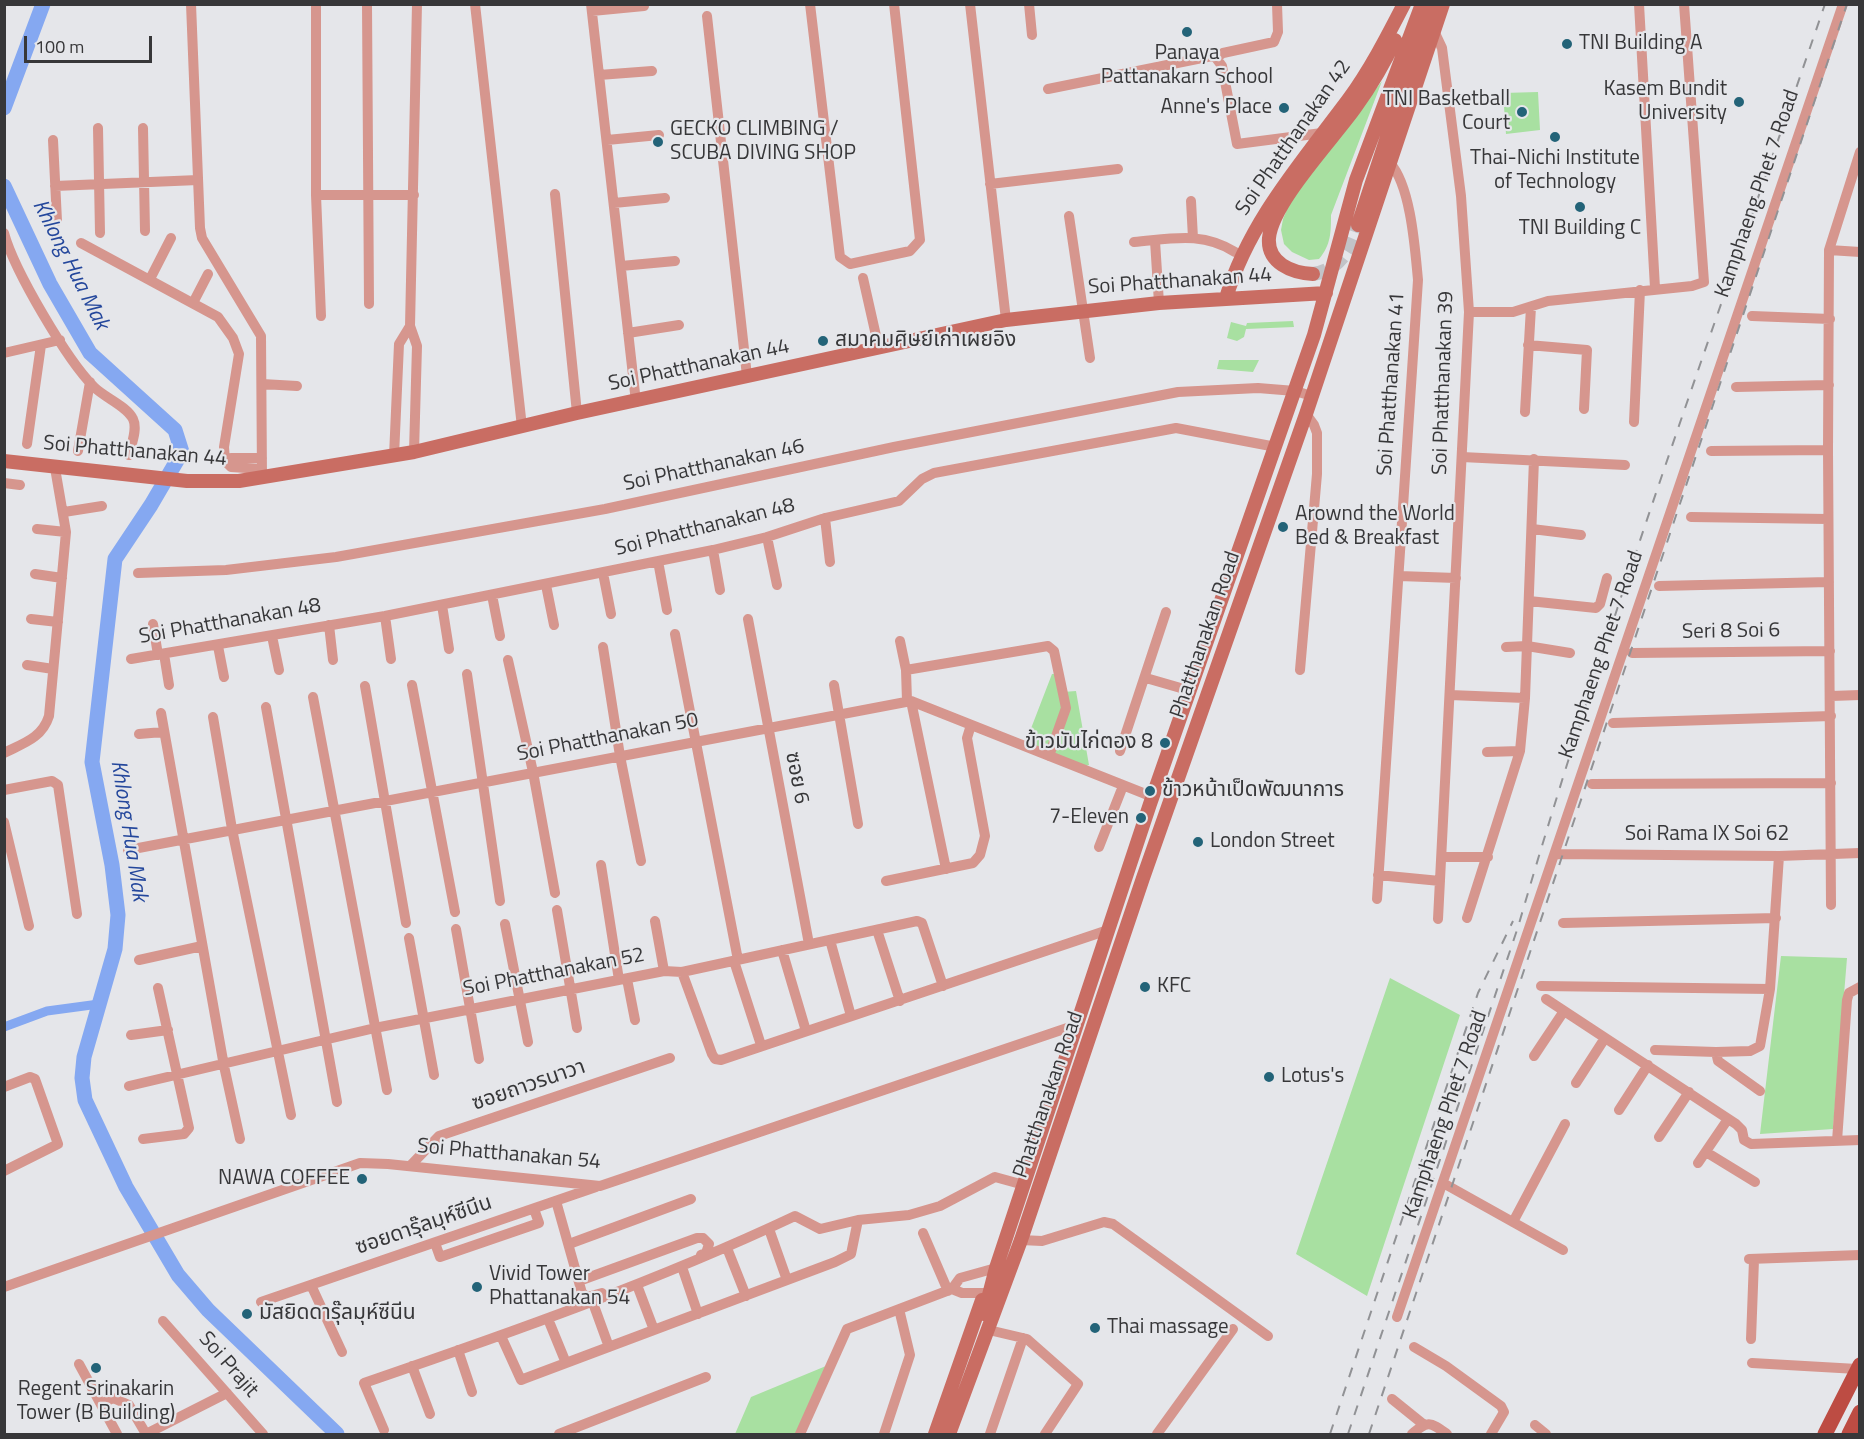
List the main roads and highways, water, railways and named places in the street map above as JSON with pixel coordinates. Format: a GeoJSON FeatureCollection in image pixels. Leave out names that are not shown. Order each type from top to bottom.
{"type":"FeatureCollection","features":[{"type":"Feature","properties":{"kind":"main road","name":"Soi Phatthanakan 42"},"geometry":{"type":"LineString","coordinates":[[1227,298],[1232,278],[1261,217],[1377,54],[1404,4]]}},
{"type":"Feature","properties":{"kind":"main road"},"geometry":{"type":"LineString","coordinates":[[1313,274],[1294,271],[1280,264],[1270,250],[1271,227],[1284,202],[1355,108],[1379,71],[1410,4]]}},
{"type":"Feature","properties":{"kind":"main road","name":"Phatthanakan Road"},"geometry":{"type":"LineString","coordinates":[[942,1434],[983,1317],[996,1268],[1108,930],[1295,391],[1326,293],[1356,180],[1422,4]]}},
{"type":"Feature","properties":{"kind":"main road"},"geometry":{"type":"LineString","coordinates":[[1358,225],[1431,4]]}},
{"type":"Feature","properties":{"kind":"main road","name":"Phatthanakan Road"},"geometry":{"type":"LineString","coordinates":[[949,1434],[1008,1278],[1147,867],[1306,414],[1443,4]]}},
{"type":"Feature","properties":{"kind":"main road","name":"Soi Phatthanakan 44"},"geometry":{"type":"LineString","coordinates":[[4,461],[187,482],[239,481],[262,468],[394,456],[577,413],[1006,320],[1159,303],[1326,293]]}},
{"type":"Feature","properties":{"kind":"main road","name":"Phatthanakan Road"},"geometry":{"type":"LineString","coordinates":[[934,1434],[996,1268]]}},
{"type":"Feature","properties":{"kind":"main road","name":"Phatthanakan Road"},"geometry":{"type":"LineString","coordinates":[[957,1434],[993,1331],[1008,1278]]}},
{"type":"Feature","properties":{"kind":"main road"},"geometry":{"type":"LineString","coordinates":[[1825,1434],[1858,1367]]}},
{"type":"Feature","properties":{"kind":"main road"},"geometry":{"type":"LineString","coordinates":[[1849,1434],[1860,1412]]}},
{"type":"Feature","properties":{"kind":"waterway","name":"Khlong Hua Mak"},"geometry":{"type":"LineString","coordinates":[[4,108],[43,4]]}},
{"type":"Feature","properties":{"kind":"waterway","name":"Khlong Hua Mak"},"geometry":{"type":"LineString","coordinates":[[4,186],[50,284],[90,353],[175,430],[182,452],[151,505],[115,559],[92,762],[112,865],[118,915],[115,949],[84,1057],[82,1078],[85,1100],[126,1187],[178,1275],[208,1310],[337,1434]]}},
{"type":"Feature","properties":{"kind":"waterway"},"geometry":{"type":"LineString","coordinates":[[4,1027],[47,1011],[99,1004]]}},
{"type":"Feature","properties":{"kind":"tunnel"},"geometry":{"type":"LineString","coordinates":[[1313,274],[1330,268],[1343,257],[1358,225]]}},
{"type":"Feature","properties":{"kind":"railway"},"geometry":{"type":"LineString","coordinates":[[1348,1434],[1518,927],[1627,579],[1825,4]]}},
{"type":"Feature","properties":{"kind":"railway"},"geometry":{"type":"LineString","coordinates":[[1369,1434],[1847,4]]}},
{"type":"Feature","properties":{"kind":"railway"},"geometry":{"type":"LineString","coordinates":[[1330,1434],[1478,993],[1513,921]]}},
{"type":"Feature","properties":{"kind":"place","name":"Panaya Pattanakarn School"},"geometry":{"type":"Point","coordinates":[1187,32]}},
{"type":"Feature","properties":{"kind":"place","name":"TNI Building A"},"geometry":{"type":"Point","coordinates":[1567,44]}},
{"type":"Feature","properties":{"kind":"place","name":"Kasem Bundit University"},"geometry":{"type":"Point","coordinates":[1739,102]}},
{"type":"Feature","properties":{"kind":"place","name":"Anne's Place"},"geometry":{"type":"Point","coordinates":[1284,108]}},
{"type":"Feature","properties":{"kind":"place","name":"TNI Basketball Court"},"geometry":{"type":"Point","coordinates":[1522,112]}},
{"type":"Feature","properties":{"kind":"place","name":"Thai-Nichi Institute of Technology"},"geometry":{"type":"Point","coordinates":[1555,137]}},
{"type":"Feature","properties":{"kind":"place","name":"GECKO CLIMBING / SCUBA DIVING SHOP"},"geometry":{"type":"Point","coordinates":[658,142]}},
{"type":"Feature","properties":{"kind":"place","name":"TNI Building C"},"geometry":{"type":"Point","coordinates":[1580,207]}},
{"type":"Feature","properties":{"kind":"place","name":"สมาคมศิษย์เก่าเผยอิง"},"geometry":{"type":"Point","coordinates":[823,341]}},
{"type":"Feature","properties":{"kind":"place","name":"Arownd the World Bed & Breakfast"},"geometry":{"type":"Point","coordinates":[1283,527]}},
{"type":"Feature","properties":{"kind":"place","name":"ข้าวมันไก่ตอง 8"},"geometry":{"type":"Point","coordinates":[1165,743]}},
{"type":"Feature","properties":{"kind":"place","name":"ข้าวหน้าเป็ดพัฒนาการ"},"geometry":{"type":"Point","coordinates":[1150,791]}},
{"type":"Feature","properties":{"kind":"place","name":"7-Eleven"},"geometry":{"type":"Point","coordinates":[1141,818]}},
{"type":"Feature","properties":{"kind":"place","name":"London Street"},"geometry":{"type":"Point","coordinates":[1198,842]}},
{"type":"Feature","properties":{"kind":"place","name":"KFC"},"geometry":{"type":"Point","coordinates":[1145,987]}},
{"type":"Feature","properties":{"kind":"place","name":"Lotus's"},"geometry":{"type":"Point","coordinates":[1269,1077]}},
{"type":"Feature","properties":{"kind":"place","name":"NAWA COFFEE"},"geometry":{"type":"Point","coordinates":[362,1179]}},
{"type":"Feature","properties":{"kind":"place","name":"Vivid Tower Phattanakan 54"},"geometry":{"type":"Point","coordinates":[477,1287]}},
{"type":"Feature","properties":{"kind":"place","name":"มัสยิดดารุ๊ลมุห์ซีนีน"},"geometry":{"type":"Point","coordinates":[247,1314]}},
{"type":"Feature","properties":{"kind":"place","name":"Thai massage"},"geometry":{"type":"Point","coordinates":[1095,1328]}},
{"type":"Feature","properties":{"kind":"place","name":"Regent Srinakarin Tower (B Building)"},"geometry":{"type":"Point","coordinates":[96,1368]}}]}
